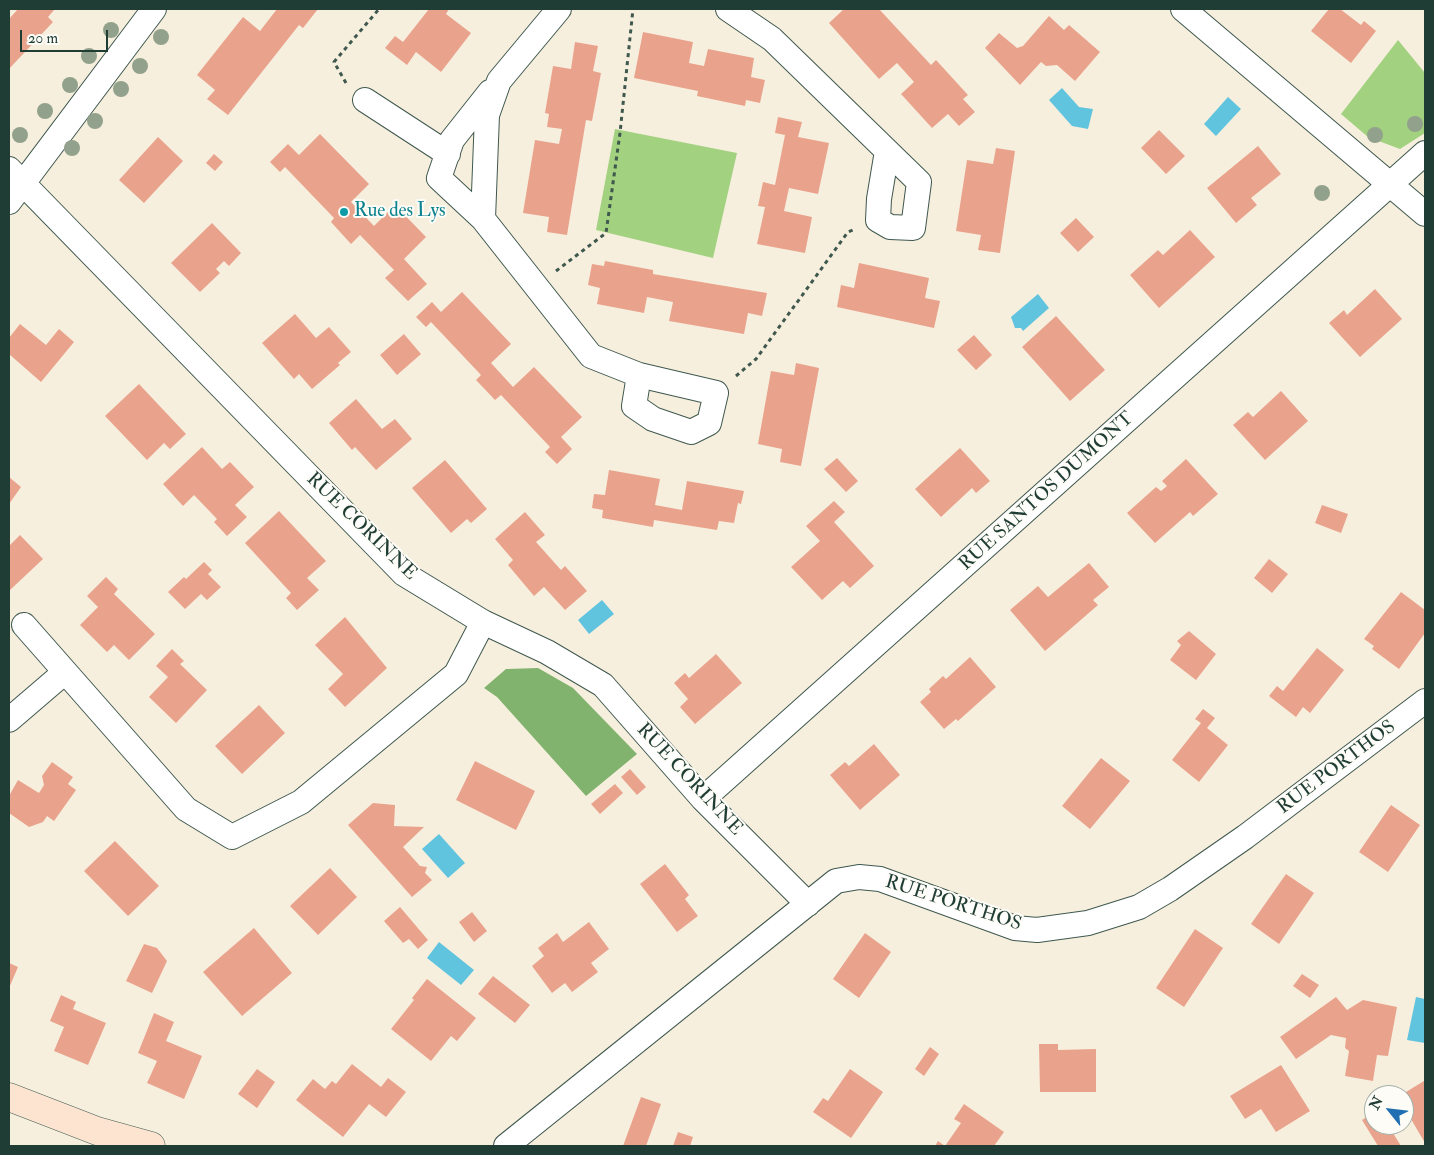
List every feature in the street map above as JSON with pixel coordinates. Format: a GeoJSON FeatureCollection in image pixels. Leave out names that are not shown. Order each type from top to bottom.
{"type":"FeatureCollection","features":[{"type":"Feature","properties":{"kind":"street"},"geometry":{"type":"LineString","coordinates":[[9,202],[16,176],[154,9]]}},
{"type":"Feature","properties":{"kind":"street"},"geometry":{"type":"LineString","coordinates":[[560,9],[452,140],[440,178],[483,219],[591,356],[639,375],[716,392],[709,423],[691,432],[653,419],[634,406],[639,375]]}},
{"type":"Feature","properties":{"kind":"street"},"geometry":{"type":"LineString","coordinates":[[728,9],[772,39],[919,182],[913,228],[890,227],[878,220],[879,199],[887,151]]}},
{"type":"Feature","properties":{"kind":"street"},"geometry":{"type":"LineString","coordinates":[[1183,9],[1425,214]]}},
{"type":"Feature","properties":{"kind":"street"},"geometry":{"type":"LineString","coordinates":[[483,219],[488,115],[499,81]]}},
{"type":"Feature","properties":{"kind":"street"},"geometry":{"type":"LineString","coordinates":[[365,100],[448,154]]}},
{"type":"Feature","properties":{"kind":"street","name":"RUE SANTOS DUMONT"},"geometry":{"type":"LineString","coordinates":[[703,799],[1425,153]]}},
{"type":"Feature","properties":{"kind":"street","name":"RUE CORINNE"},"geometry":{"type":"LineString","coordinates":[[16,176],[98,263],[404,574],[483,622],[547,652],[603,685],[703,799],[808,904]]}},
{"type":"Feature","properties":{"kind":"street"},"geometry":{"type":"LineString","coordinates":[[24,625],[186,809],[232,837],[301,802],[456,674],[483,622]]}},
{"type":"Feature","properties":{"kind":"street"},"geometry":{"type":"LineString","coordinates":[[9,720],[65,672]]}},
{"type":"Feature","properties":{"kind":"street","name":"RUE PORTHOS"},"geometry":{"type":"LineString","coordinates":[[506,1146],[836,881],[859,877],[880,879],[1015,928],[1037,930],[1088,923],[1138,907],[1170,889],[1244,837],[1425,701]]}},
{"type":"Feature","properties":{"kind":"street"},"geometry":{"type":"LineString","coordinates":[[9,1097],[97,1131],[151,1146]]}},
{"type":"Feature","properties":{"kind":"path"},"geometry":{"type":"LineString","coordinates":[[365,100],[344,81],[334,62],[379,9]]}},
{"type":"Feature","properties":{"kind":"path"},"geometry":{"type":"LineString","coordinates":[[536,287],[606,233],[620,133],[633,9]]}},
{"type":"Feature","properties":{"kind":"path"},"geometry":{"type":"LineString","coordinates":[[716,392],[756,359],[848,232],[878,220]]}},
{"type":"Feature","properties":{"kind":"green space"},"geometry":{"type":"Polygon","coordinates":[[[1398,40],[1425,73],[1425,133],[1400,149],[1368,137],[1341,114],[1398,40]]]}},
{"type":"Feature","properties":{"kind":"green space"},"geometry":{"type":"Polygon","coordinates":[[[615,129],[737,153],[713,258],[596,230],[615,129]]]}},
{"type":"Feature","properties":{"kind":"green space"},"geometry":{"type":"Polygon","coordinates":[[[538,668],[573,688],[637,754],[586,796],[497,697],[484,688],[506,669],[538,668]]]}},
{"type":"Feature","properties":{"kind":"water"},"geometry":{"type":"Polygon","coordinates":[[[1062,88],[1079,107],[1093,109],[1088,129],[1072,126],[1049,100],[1062,88]]]}},
{"type":"Feature","properties":{"kind":"water"},"geometry":{"type":"Polygon","coordinates":[[[1228,97],[1241,109],[1216,136],[1204,124],[1228,97]]]}},
{"type":"Feature","properties":{"kind":"water"},"geometry":{"type":"Polygon","coordinates":[[[1038,294],[1049,308],[1023,331],[1021,328],[1015,328],[1011,317],[1038,294]]]}},
{"type":"Feature","properties":{"kind":"water"},"geometry":{"type":"Polygon","coordinates":[[[602,600],[614,614],[589,634],[578,620],[602,600]]]}},
{"type":"Feature","properties":{"kind":"water"},"geometry":{"type":"Polygon","coordinates":[[[439,834],[465,863],[448,878],[422,849],[439,834]]]}},
{"type":"Feature","properties":{"kind":"water"},"geometry":{"type":"Polygon","coordinates":[[[439,942],[474,970],[461,985],[427,958],[439,942]]]}},
{"type":"Feature","properties":{"kind":"water"},"geometry":{"type":"Polygon","coordinates":[[[1416,997],[1425,999],[1425,1043],[1407,1040],[1416,997]]]}},
{"type":"Feature","properties":{"kind":"building"},"geometry":{"type":"Polygon","coordinates":[[[18,9],[55,9],[48,17],[53,22],[9,69],[9,19],[18,9]]]}},
{"type":"Feature","properties":{"kind":"building"},"geometry":{"type":"Polygon","coordinates":[[[277,9],[318,9],[303,28],[299,25],[228,115],[207,99],[215,90],[197,75],[243,17],[260,31],[277,9]]]}},
{"type":"Feature","properties":{"kind":"building"},"geometry":{"type":"Polygon","coordinates":[[[429,9],[449,9],[446,14],[471,33],[441,72],[416,52],[407,65],[385,48],[395,36],[403,42],[429,9]]]}},
{"type":"Feature","properties":{"kind":"building"},"geometry":{"type":"Polygon","coordinates":[[[844,9],[879,9],[931,65],[936,60],[968,95],[963,99],[975,112],[959,126],[948,114],[932,128],[901,94],[914,82],[897,63],[879,79],[829,23],[844,9]]]}},
{"type":"Feature","properties":{"kind":"building"},"geometry":{"type":"Polygon","coordinates":[[[1329,9],[1340,9],[1361,25],[1364,21],[1376,31],[1351,63],[1311,31],[1329,9]]]}},
{"type":"Feature","properties":{"kind":"building"},"geometry":{"type":"Polygon","coordinates":[[[1049,16],[1064,30],[1069,25],[1100,52],[1075,81],[1057,65],[1046,66],[1041,62],[1020,85],[985,48],[999,33],[1017,48],[1023,46],[1049,16]]]}},
{"type":"Feature","properties":{"kind":"building"},"geometry":{"type":"Polygon","coordinates":[[[643,32],[693,42],[689,63],[704,66],[708,49],[754,58],[751,77],[765,80],[760,103],[746,100],[745,106],[697,96],[698,91],[634,78],[643,32]]]}},
{"type":"Feature","properties":{"kind":"building"},"geometry":{"type":"Polygon","coordinates":[[[575,42],[598,46],[593,71],[601,73],[592,121],[586,120],[567,235],[547,232],[549,217],[523,213],[535,140],[559,144],[562,129],[547,127],[549,114],[545,113],[553,66],[571,69],[575,42]]]}},
{"type":"Feature","properties":{"kind":"building"},"geometry":{"type":"Polygon","coordinates":[[[778,117],[802,122],[798,137],[829,143],[818,194],[789,188],[784,211],[812,217],[805,253],[757,244],[765,207],[758,206],[763,182],[775,185],[785,135],[775,133],[778,117]]]}},
{"type":"Feature","properties":{"kind":"building"},"geometry":{"type":"Polygon","coordinates":[[[1159,130],[1185,156],[1166,174],[1141,148],[1159,130]]]}},
{"type":"Feature","properties":{"kind":"building","name":"Rue des Lys"},"geometry":{"type":"Polygon","coordinates":[[[320,134],[369,184],[351,202],[374,226],[395,205],[426,237],[404,259],[427,284],[408,301],[385,278],[394,270],[360,235],[351,244],[331,222],[334,218],[285,167],[280,172],[270,162],[288,144],[299,155],[320,134]]]}},
{"type":"Feature","properties":{"kind":"building"},"geometry":{"type":"Polygon","coordinates":[[[158,137],[183,161],[144,203],[119,180],[158,137]]]}},
{"type":"Feature","properties":{"kind":"building"},"geometry":{"type":"Polygon","coordinates":[[[1258,146],[1281,174],[1251,198],[1257,205],[1236,223],[1207,188],[1258,146]]]}},
{"type":"Feature","properties":{"kind":"building"},"geometry":{"type":"Polygon","coordinates":[[[996,148],[1015,151],[1000,253],[978,250],[981,235],[956,231],[967,160],[993,164],[996,148]]]}},
{"type":"Feature","properties":{"kind":"building"},"geometry":{"type":"Polygon","coordinates":[[[214,154],[223,162],[215,171],[206,163],[214,154]]]}},
{"type":"Feature","properties":{"kind":"building"},"geometry":{"type":"Polygon","coordinates":[[[1076,218],[1094,237],[1078,252],[1060,233],[1076,218]]]}},
{"type":"Feature","properties":{"kind":"building"},"geometry":{"type":"Polygon","coordinates":[[[212,223],[241,253],[229,266],[224,261],[216,269],[220,273],[200,292],[171,263],[212,223]]]}},
{"type":"Feature","properties":{"kind":"building"},"geometry":{"type":"Polygon","coordinates":[[[1190,230],[1215,257],[1159,308],[1130,275],[1158,250],[1163,255],[1190,230]]]}},
{"type":"Feature","properties":{"kind":"building"},"geometry":{"type":"Polygon","coordinates":[[[605,261],[653,270],[653,274],[767,293],[762,316],[748,313],[744,334],[669,321],[673,302],[647,297],[644,313],[597,304],[600,288],[588,285],[592,264],[604,266],[605,261]]]}},
{"type":"Feature","properties":{"kind":"building"},"geometry":{"type":"Polygon","coordinates":[[[859,263],[929,278],[925,298],[940,301],[934,328],[837,307],[841,285],[854,288],[859,263]]]}},
{"type":"Feature","properties":{"kind":"building"},"geometry":{"type":"Polygon","coordinates":[[[1375,289],[1402,319],[1360,357],[1329,323],[1344,310],[1347,315],[1375,289]]]}},
{"type":"Feature","properties":{"kind":"building"},"geometry":{"type":"Polygon","coordinates":[[[462,292],[511,344],[491,363],[513,387],[534,367],[582,417],[561,437],[572,449],[557,464],[545,452],[550,447],[501,395],[495,400],[476,380],[481,375],[431,322],[426,327],[416,317],[432,302],[441,312],[462,292]]]}},
{"type":"Feature","properties":{"kind":"building"},"geometry":{"type":"Polygon","coordinates":[[[295,314],[316,338],[329,327],[351,352],[338,363],[340,365],[312,389],[299,374],[294,379],[262,343],[295,314]]]}},
{"type":"Feature","properties":{"kind":"building"},"geometry":{"type":"Polygon","coordinates":[[[1056,316],[1105,370],[1070,401],[1022,347],[1056,316]]]}},
{"type":"Feature","properties":{"kind":"building"},"geometry":{"type":"Polygon","coordinates":[[[20,324],[46,345],[59,329],[74,342],[41,382],[9,354],[9,338],[20,324]]]}},
{"type":"Feature","properties":{"kind":"building"},"geometry":{"type":"Polygon","coordinates":[[[404,334],[421,354],[397,375],[380,355],[404,334]]]}},
{"type":"Feature","properties":{"kind":"building"},"geometry":{"type":"Polygon","coordinates":[[[974,335],[992,355],[976,370],[957,350],[974,335]]]}},
{"type":"Feature","properties":{"kind":"building"},"geometry":{"type":"Polygon","coordinates":[[[796,363],[819,368],[801,466],[780,462],[782,449],[758,444],[771,371],[794,375],[796,363]]]}},
{"type":"Feature","properties":{"kind":"building"},"geometry":{"type":"Polygon","coordinates":[[[139,384],[186,434],[170,449],[164,443],[147,460],[105,416],[139,384]]]}},
{"type":"Feature","properties":{"kind":"building"},"geometry":{"type":"Polygon","coordinates":[[[1281,391],[1308,421],[1265,460],[1233,425],[1248,412],[1253,417],[1281,391]]]}},
{"type":"Feature","properties":{"kind":"building"},"geometry":{"type":"Polygon","coordinates":[[[356,399],[382,429],[395,419],[412,439],[376,470],[355,447],[352,450],[329,423],[356,399]]]}},
{"type":"Feature","properties":{"kind":"building"},"geometry":{"type":"Polygon","coordinates":[[[202,447],[222,469],[230,462],[254,487],[235,505],[247,517],[227,536],[214,522],[217,519],[194,495],[183,506],[163,484],[202,447]]]}},
{"type":"Feature","properties":{"kind":"building"},"geometry":{"type":"Polygon","coordinates":[[[960,448],[990,481],[976,493],[972,488],[941,517],[915,489],[960,448]]]}},
{"type":"Feature","properties":{"kind":"building"},"geometry":{"type":"Polygon","coordinates":[[[837,458],[858,481],[846,492],[824,469],[837,458]]]}},
{"type":"Feature","properties":{"kind":"building"},"geometry":{"type":"Polygon","coordinates":[[[1186,459],[1218,494],[1193,516],[1190,512],[1155,543],[1127,513],[1156,487],[1161,491],[1167,486],[1162,481],[1186,459]]]}},
{"type":"Feature","properties":{"kind":"building"},"geometry":{"type":"Polygon","coordinates":[[[445,460],[487,509],[471,523],[467,519],[451,533],[412,488],[445,460]]]}},
{"type":"Feature","properties":{"kind":"building"},"geometry":{"type":"Polygon","coordinates":[[[609,470],[660,479],[655,505],[682,510],[687,481],[744,491],[741,504],[738,503],[734,523],[719,521],[717,530],[654,520],[653,527],[602,518],[603,510],[592,508],[594,494],[605,495],[609,470]]]}},
{"type":"Feature","properties":{"kind":"building"},"geometry":{"type":"Polygon","coordinates":[[[9,477],[21,487],[9,504],[9,477]]]}},
{"type":"Feature","properties":{"kind":"building"},"geometry":{"type":"Polygon","coordinates":[[[834,501],[845,512],[834,522],[874,566],[850,588],[843,581],[822,600],[791,567],[820,541],[806,526],[834,501]]]}},
{"type":"Feature","properties":{"kind":"building"},"geometry":{"type":"Polygon","coordinates":[[[1322,505],[1348,514],[1341,533],[1315,523],[1322,505]]]}},
{"type":"Feature","properties":{"kind":"building"},"geometry":{"type":"Polygon","coordinates":[[[279,511],[326,561],[307,578],[319,590],[297,610],[286,598],[291,593],[245,543],[279,511]]]}},
{"type":"Feature","properties":{"kind":"building"},"geometry":{"type":"Polygon","coordinates":[[[525,512],[545,535],[536,542],[561,570],[565,566],[587,591],[565,610],[544,587],[534,596],[508,565],[513,560],[495,539],[525,512]]]}},
{"type":"Feature","properties":{"kind":"building"},"geometry":{"type":"Polygon","coordinates":[[[20,535],[43,559],[9,591],[9,546],[20,535]]]}},
{"type":"Feature","properties":{"kind":"building"},"geometry":{"type":"Polygon","coordinates":[[[1269,559],[1288,574],[1272,593],[1254,578],[1269,559]]]}},
{"type":"Feature","properties":{"kind":"building"},"geometry":{"type":"Polygon","coordinates":[[[204,562],[212,570],[208,574],[221,587],[207,600],[201,594],[185,609],[168,592],[184,577],[186,579],[204,562]]]}},
{"type":"Feature","properties":{"kind":"building"},"geometry":{"type":"Polygon","coordinates":[[[1089,563],[1109,587],[1093,600],[1098,605],[1045,651],[1010,610],[1038,586],[1048,597],[1089,563]]]}},
{"type":"Feature","properties":{"kind":"building"},"geometry":{"type":"Polygon","coordinates":[[[106,577],[118,589],[114,594],[155,634],[129,660],[114,645],[107,652],[80,625],[98,607],[87,596],[106,577]]]}},
{"type":"Feature","properties":{"kind":"building"},"geometry":{"type":"Polygon","coordinates":[[[1401,592],[1425,610],[1425,633],[1399,669],[1372,649],[1374,646],[1364,639],[1401,592]]]}},
{"type":"Feature","properties":{"kind":"building"},"geometry":{"type":"Polygon","coordinates":[[[345,617],[387,668],[345,707],[328,689],[343,674],[315,645],[345,617]]]}},
{"type":"Feature","properties":{"kind":"building"},"geometry":{"type":"Polygon","coordinates":[[[1189,631],[1216,654],[1196,680],[1170,660],[1181,645],[1177,641],[1189,631]]]}},
{"type":"Feature","properties":{"kind":"building"},"geometry":{"type":"Polygon","coordinates":[[[1317,648],[1344,670],[1310,713],[1303,707],[1296,717],[1269,696],[1277,686],[1283,691],[1317,648]]]}},
{"type":"Feature","properties":{"kind":"building"},"geometry":{"type":"Polygon","coordinates":[[[172,649],[184,661],[180,664],[207,690],[176,723],[149,697],[168,677],[156,666],[172,649]]]}},
{"type":"Feature","properties":{"kind":"building"},"geometry":{"type":"Polygon","coordinates":[[[716,654],[742,683],[695,724],[680,707],[688,699],[674,683],[685,673],[689,678],[716,654]]]}},
{"type":"Feature","properties":{"kind":"building"},"geometry":{"type":"Polygon","coordinates":[[[970,657],[996,687],[958,721],[956,719],[944,729],[920,702],[931,692],[929,689],[943,676],[946,679],[970,657]]]}},
{"type":"Feature","properties":{"kind":"building"},"geometry":{"type":"Polygon","coordinates":[[[259,705],[285,733],[242,774],[215,746],[259,705]]]}},
{"type":"Feature","properties":{"kind":"building"},"geometry":{"type":"Polygon","coordinates":[[[1203,709],[1215,718],[1207,728],[1228,745],[1199,782],[1172,760],[1201,723],[1195,719],[1203,709]]]}},
{"type":"Feature","properties":{"kind":"building"},"geometry":{"type":"Polygon","coordinates":[[[874,744],[900,775],[860,810],[830,775],[845,762],[849,766],[874,744]]]}},
{"type":"Feature","properties":{"kind":"building"},"geometry":{"type":"Polygon","coordinates":[[[1101,758],[1130,781],[1090,829],[1062,806],[1101,758]]]}},
{"type":"Feature","properties":{"kind":"building"},"geometry":{"type":"Polygon","coordinates":[[[475,761],[535,791],[516,830],[456,800],[475,761]]]}},
{"type":"Feature","properties":{"kind":"building"},"geometry":{"type":"Polygon","coordinates":[[[52,762],[73,777],[68,784],[76,790],[54,821],[47,816],[43,822],[29,827],[9,813],[9,796],[18,780],[39,793],[44,785],[42,776],[52,762]]]}},
{"type":"Feature","properties":{"kind":"building"},"geometry":{"type":"Polygon","coordinates":[[[630,769],[646,787],[637,795],[621,777],[630,769]]]}},
{"type":"Feature","properties":{"kind":"building"},"geometry":{"type":"Polygon","coordinates":[[[615,784],[623,793],[600,814],[591,804],[615,784]]]}},
{"type":"Feature","properties":{"kind":"building"},"geometry":{"type":"Polygon","coordinates":[[[373,803],[395,805],[394,826],[424,827],[403,847],[420,866],[427,867],[425,873],[432,880],[412,897],[348,825],[373,803]]]}},
{"type":"Feature","properties":{"kind":"building"},"geometry":{"type":"Polygon","coordinates":[[[1391,805],[1420,825],[1388,872],[1359,852],[1391,805]]]}},
{"type":"Feature","properties":{"kind":"building"},"geometry":{"type":"Polygon","coordinates":[[[115,841],[159,886],[128,916],[84,871],[115,841]]]}},
{"type":"Feature","properties":{"kind":"building"},"geometry":{"type":"Polygon","coordinates":[[[665,864],[689,895],[685,899],[698,916],[677,932],[640,884],[665,864]]]}},
{"type":"Feature","properties":{"kind":"building"},"geometry":{"type":"Polygon","coordinates":[[[330,868],[357,897],[318,935],[290,906],[330,868]]]}},
{"type":"Feature","properties":{"kind":"building"},"geometry":{"type":"Polygon","coordinates":[[[1286,874],[1314,893],[1279,944],[1251,924],[1286,874]]]}},
{"type":"Feature","properties":{"kind":"building"},"geometry":{"type":"Polygon","coordinates":[[[400,907],[428,940],[418,949],[409,939],[403,943],[384,921],[400,907]]]}},
{"type":"Feature","properties":{"kind":"building"},"geometry":{"type":"Polygon","coordinates":[[[472,912],[487,931],[474,942],[459,922],[472,912]]]}},
{"type":"Feature","properties":{"kind":"building"},"geometry":{"type":"Polygon","coordinates":[[[589,922],[609,949],[591,963],[598,972],[572,992],[565,983],[552,993],[532,966],[544,956],[538,948],[557,933],[563,942],[589,922]]]}},
{"type":"Feature","properties":{"kind":"building"},"geometry":{"type":"Polygon","coordinates":[[[254,928],[292,973],[242,1016],[203,972],[254,928]]]}},
{"type":"Feature","properties":{"kind":"building"},"geometry":{"type":"Polygon","coordinates":[[[1195,929],[1223,948],[1184,1007],[1156,988],[1195,929]]]}},
{"type":"Feature","properties":{"kind":"building"},"geometry":{"type":"Polygon","coordinates":[[[865,933],[891,952],[859,998],[833,979],[865,933]]]}},
{"type":"Feature","properties":{"kind":"building"},"geometry":{"type":"Polygon","coordinates":[[[144,944],[157,948],[167,961],[152,993],[126,981],[144,944]]]}},
{"type":"Feature","properties":{"kind":"building"},"geometry":{"type":"Polygon","coordinates":[[[9,963],[18,967],[9,988],[9,963]]]}},
{"type":"Feature","properties":{"kind":"building"},"geometry":{"type":"Polygon","coordinates":[[[1302,974],[1319,985],[1310,998],[1293,986],[1302,974]]]}},
{"type":"Feature","properties":{"kind":"building"},"geometry":{"type":"Polygon","coordinates":[[[493,976],[530,1005],[515,1023],[478,994],[493,976]]]}},
{"type":"Feature","properties":{"kind":"building"},"geometry":{"type":"Polygon","coordinates":[[[427,979],[476,1018],[457,1041],[451,1036],[431,1061],[391,1029],[414,1000],[412,998],[427,979]]]}},
{"type":"Feature","properties":{"kind":"building"},"geometry":{"type":"Polygon","coordinates":[[[61,995],[76,1002],[73,1009],[106,1023],[88,1065],[54,1051],[64,1027],[50,1021],[61,995]]]}},
{"type":"Feature","properties":{"kind":"building"},"geometry":{"type":"Polygon","coordinates":[[[1336,997],[1347,1010],[1363,1000],[1397,1007],[1388,1056],[1377,1055],[1373,1081],[1345,1076],[1349,1051],[1345,1048],[1346,1038],[1331,1035],[1296,1059],[1280,1037],[1336,997]]]}},
{"type":"Feature","properties":{"kind":"building"},"geometry":{"type":"Polygon","coordinates":[[[154,1013],[174,1022],[166,1041],[202,1056],[184,1099],[147,1083],[157,1061],[138,1053],[154,1013]]]}},
{"type":"Feature","properties":{"kind":"building"},"geometry":{"type":"Polygon","coordinates":[[[1039,1044],[1058,1044],[1058,1050],[1096,1049],[1096,1092],[1040,1092],[1039,1044]]]}},
{"type":"Feature","properties":{"kind":"building"},"geometry":{"type":"Polygon","coordinates":[[[930,1047],[939,1054],[924,1076],[915,1069],[930,1047]]]}},
{"type":"Feature","properties":{"kind":"building"},"geometry":{"type":"Polygon","coordinates":[[[352,1064],[381,1087],[388,1078],[406,1092],[386,1117],[369,1104],[343,1137],[296,1100],[313,1079],[325,1089],[332,1081],[336,1084],[352,1064]]]}},
{"type":"Feature","properties":{"kind":"building"},"geometry":{"type":"Polygon","coordinates":[[[1281,1065],[1310,1111],[1276,1132],[1261,1109],[1245,1119],[1230,1096],[1281,1065]]]}},
{"type":"Feature","properties":{"kind":"building"},"geometry":{"type":"Polygon","coordinates":[[[257,1069],[275,1082],[257,1108],[238,1094],[257,1069]]]}},
{"type":"Feature","properties":{"kind":"building"},"geometry":{"type":"Polygon","coordinates":[[[850,1069],[883,1092],[851,1138],[813,1112],[823,1098],[828,1101],[850,1069]]]}},
{"type":"Feature","properties":{"kind":"building"},"geometry":{"type":"Polygon","coordinates":[[[1425,1082],[1425,1143],[1414,1124],[1414,1087],[1425,1082]]]}},
{"type":"Feature","properties":{"kind":"building"},"geometry":{"type":"Polygon","coordinates":[[[641,1097],[661,1104],[646,1146],[623,1146],[641,1097]]]}},
{"type":"Feature","properties":{"kind":"building"},"geometry":{"type":"Polygon","coordinates":[[[964,1104],[1004,1132],[994,1146],[945,1146],[961,1123],[954,1119],[964,1104]]]}},
{"type":"Feature","properties":{"kind":"building"},"geometry":{"type":"Polygon","coordinates":[[[678,1132],[693,1137],[690,1146],[673,1146],[678,1132]]]}},
{"type":"Feature","properties":{"kind":"building"},"geometry":{"type":"Polygon","coordinates":[[[1371,1135],[1394,1135],[1401,1146],[1378,1146],[1371,1135]]]}},
{"type":"Feature","properties":{"kind":"building"},"geometry":{"type":"Polygon","coordinates":[[[938,1141],[945,1146],[935,1146],[938,1141]]]}},
{"type":"Feature","properties":{"kind":"place","name":"Rue des Lys"},"geometry":{"type":"Point","coordinates":[344,212]}}]}
